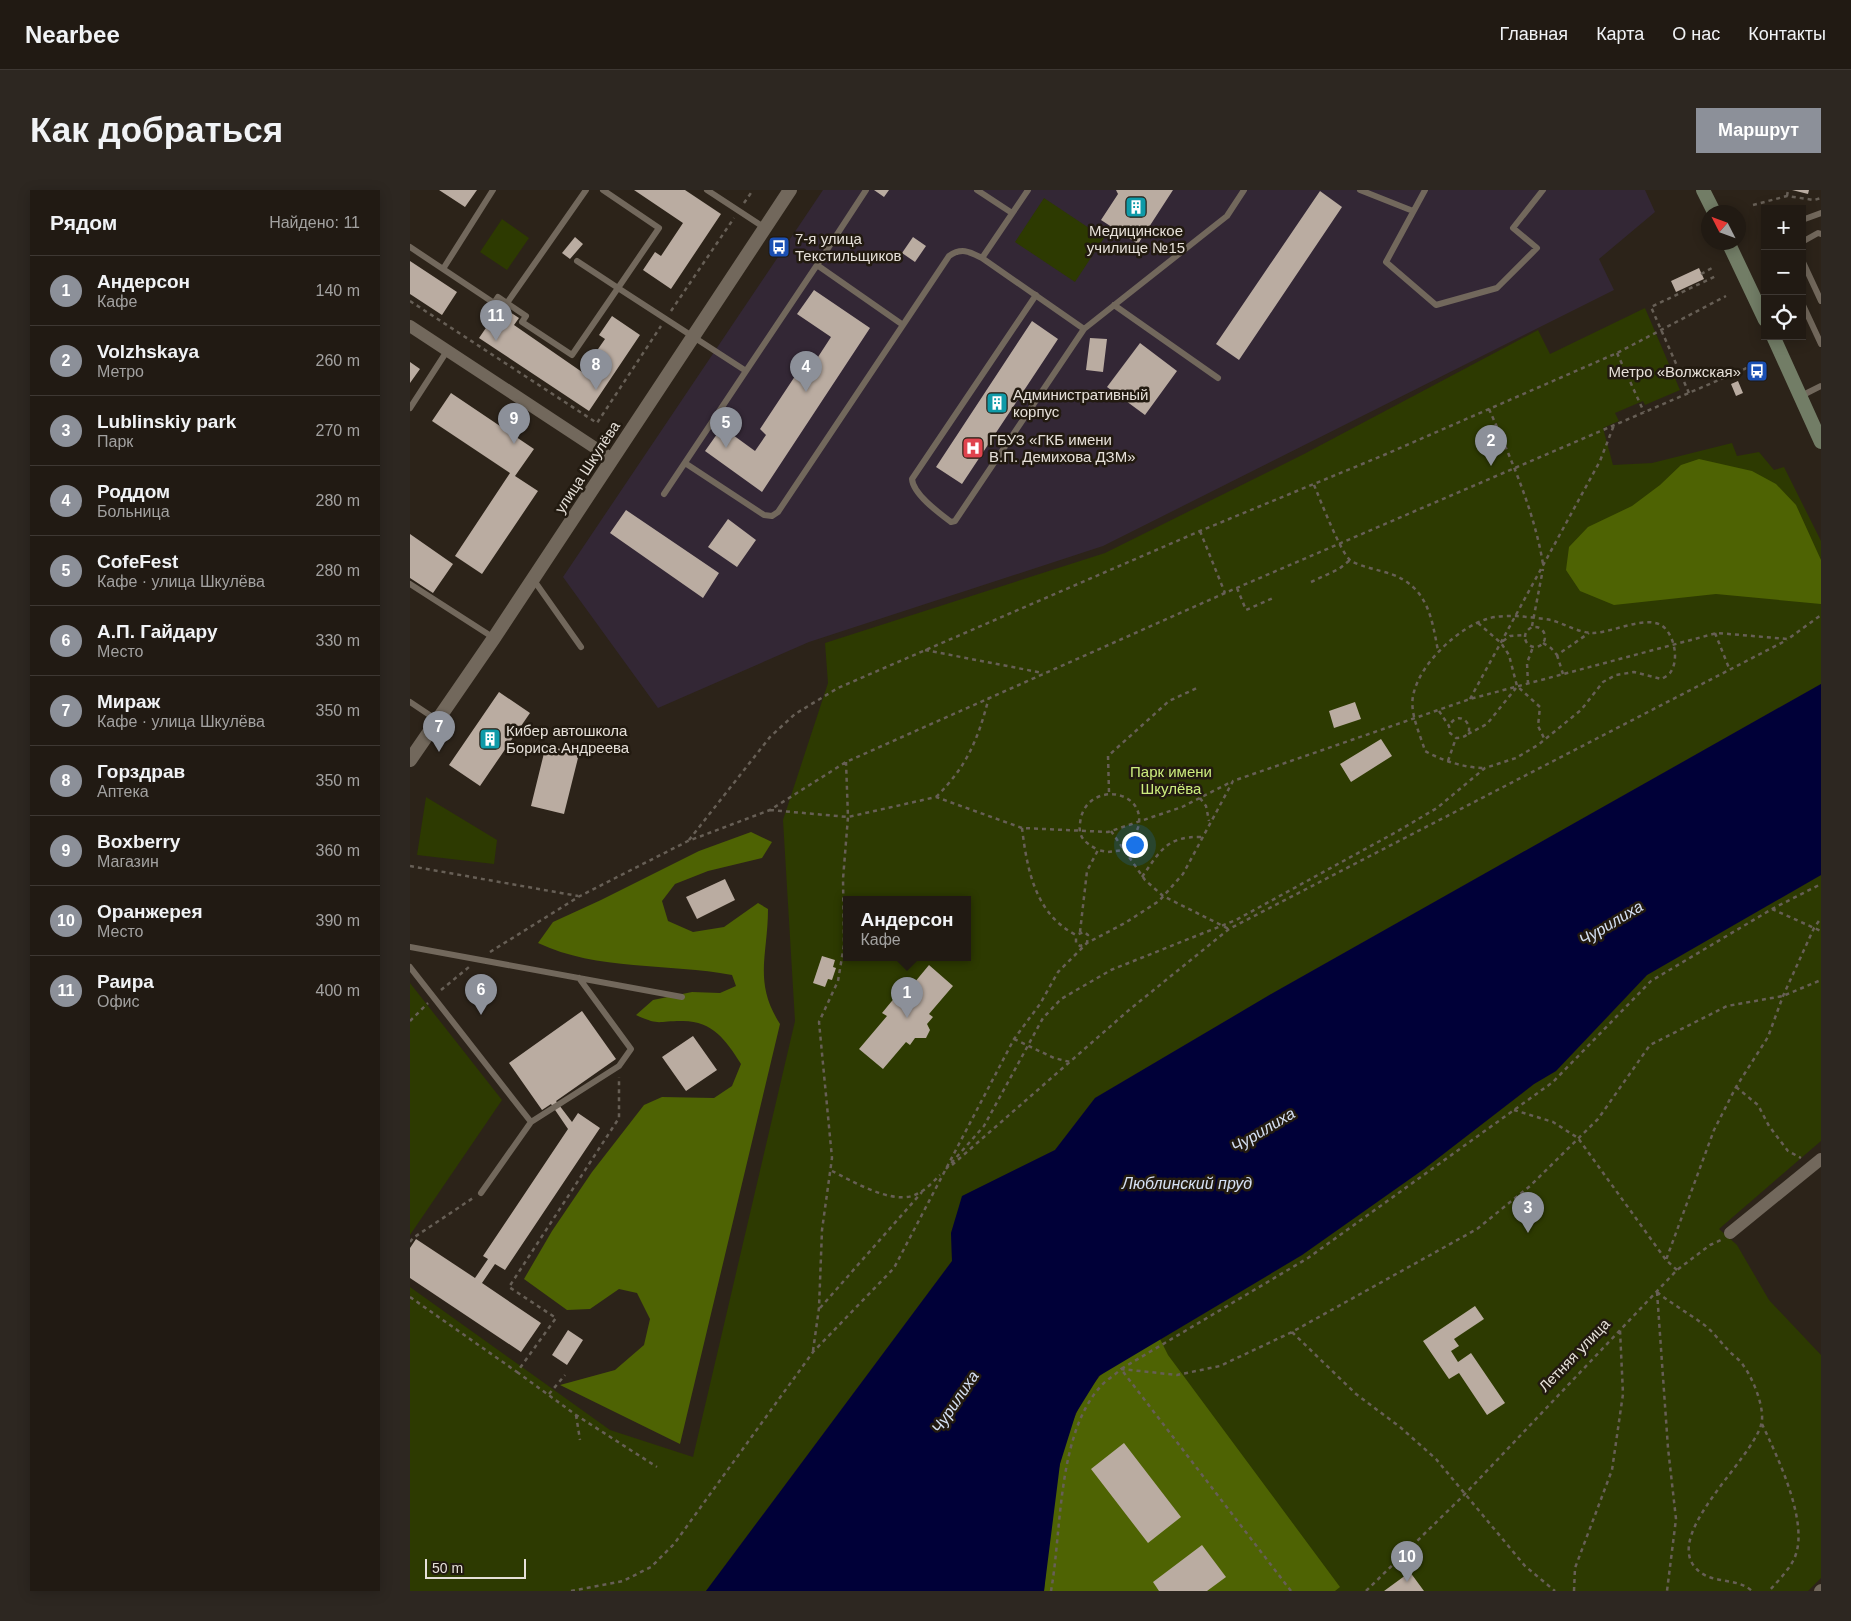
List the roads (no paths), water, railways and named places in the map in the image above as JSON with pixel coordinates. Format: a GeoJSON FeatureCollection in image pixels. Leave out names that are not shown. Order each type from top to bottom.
{"type":"FeatureCollection","features":[{"type":"Feature","properties":{"kind":"main road"},"geometry":{"type":"LineString","coordinates":[[1703,190],[1710,205]]}},
{"type":"Feature","properties":{"kind":"main road"},"geometry":{"type":"LineString","coordinates":[[1732,250],[1761,312]]}},
{"type":"Feature","properties":{"kind":"main road"},"geometry":{"type":"LineString","coordinates":[[1775,340],[1821,442]]}},
{"type":"Feature","properties":{"kind":"street","name":"улица Шкулёва"},"geometry":{"type":"LineString","coordinates":[[410,760],[534,579],[790,190]]}},
{"type":"Feature","properties":{"kind":"street"},"geometry":{"type":"LineString","coordinates":[[410,326],[612,459]]}},
{"type":"Feature","properties":{"kind":"street"},"geometry":{"type":"LineString","coordinates":[[1730,1233],[1808,1168],[1821,1160]]}},
{"type":"Feature","properties":{"kind":"lane"},"geometry":{"type":"LineString","coordinates":[[443,269],[493,190]]}},
{"type":"Feature","properties":{"kind":"lane"},"geometry":{"type":"LineString","coordinates":[[507,303],[586,190]]}},
{"type":"Feature","properties":{"kind":"lane"},"geometry":{"type":"LineString","coordinates":[[410,248],[494,303],[498,297],[526,316],[522,322],[572,355],[659,228],[603,190]]}},
{"type":"Feature","properties":{"kind":"lane"},"geometry":{"type":"LineString","coordinates":[[707,190],[766,228]]}},
{"type":"Feature","properties":{"kind":"lane"},"geometry":{"type":"LineString","coordinates":[[664,494],[866,190]]}},
{"type":"Feature","properties":{"kind":"lane"},"geometry":{"type":"LineString","coordinates":[[977,190],[1012,213]]}},
{"type":"Feature","properties":{"kind":"lane"},"geometry":{"type":"LineString","coordinates":[[982,258],[1028,190]]}},
{"type":"Feature","properties":{"kind":"lane"},"geometry":{"type":"LineString","coordinates":[[1036,295],[912,479],[912,484],[921,495],[949,520],[954,521],[1084,329],[1227,216],[1244,190]]}},
{"type":"Feature","properties":{"kind":"lane"},"geometry":{"type":"LineString","coordinates":[[1360,190],[1414,211]]}},
{"type":"Feature","properties":{"kind":"lane"},"geometry":{"type":"LineString","coordinates":[[1425,190],[1386,262],[1436,305],[1497,288],[1537,248],[1513,228],[1542,190]]}},
{"type":"Feature","properties":{"kind":"lane"},"geometry":{"type":"LineString","coordinates":[[1806,219],[1821,213]]}},
{"type":"Feature","properties":{"kind":"lane"},"geometry":{"type":"LineString","coordinates":[[1806,240],[1818,233],[1821,234]]}},
{"type":"Feature","properties":{"kind":"lane"},"geometry":{"type":"LineString","coordinates":[[685,463],[764,515],[772,516],[778,512],[949,256],[957,250],[967,251],[982,258],[1084,329]]}},
{"type":"Feature","properties":{"kind":"lane"},"geometry":{"type":"LineString","coordinates":[[577,262],[746,371]]}},
{"type":"Feature","properties":{"kind":"lane"},"geometry":{"type":"LineString","coordinates":[[817,265],[903,325]]}},
{"type":"Feature","properties":{"kind":"lane"},"geometry":{"type":"LineString","coordinates":[[1806,269],[1821,301]]}},
{"type":"Feature","properties":{"kind":"lane"},"geometry":{"type":"LineString","coordinates":[[1114,305],[1218,378]]}},
{"type":"Feature","properties":{"kind":"lane"},"geometry":{"type":"LineString","coordinates":[[1806,312],[1821,344]]}},
{"type":"Feature","properties":{"kind":"lane"},"geometry":{"type":"LineString","coordinates":[[410,408],[447,351]]}},
{"type":"Feature","properties":{"kind":"lane"},"geometry":{"type":"LineString","coordinates":[[1801,396],[1821,386]]}},
{"type":"Feature","properties":{"kind":"lane"},"geometry":{"type":"LineString","coordinates":[[534,579],[581,647]]}},
{"type":"Feature","properties":{"kind":"lane"},"geometry":{"type":"LineString","coordinates":[[410,584],[494,638]]}},
{"type":"Feature","properties":{"kind":"lane"},"geometry":{"type":"LineString","coordinates":[[410,702],[437,720]]}},
{"type":"Feature","properties":{"kind":"lane"},"geometry":{"type":"LineString","coordinates":[[410,947],[682,997]]}},
{"type":"Feature","properties":{"kind":"lane"},"geometry":{"type":"LineString","coordinates":[[410,967],[530,1122]]}},
{"type":"Feature","properties":{"kind":"lane"},"geometry":{"type":"LineString","coordinates":[[481,1193],[530,1122],[619,1066],[632,1049],[579,978]]}},
{"type":"Feature","properties":{"kind":"water","name":"Люблинский пруд"},"geometry":{"type":"Polygon","coordinates":[[[1821,684],[1821,875],[1647,975],[1556,1071],[1534,1084],[1424,1169],[1302,1255],[1099,1376],[1076,1413],[1060,1464],[1044,1591],[706,1591],[952,1261],[951,1233],[962,1196],[1055,1150],[1095,1098],[1273,993],[1821,684]]]}},
{"type":"Feature","properties":{"kind":"place","name":"Медицинское училище №15"},"geometry":{"type":"Point","coordinates":[1136,207]}},
{"type":"Feature","properties":{"kind":"place","name":"7-я улица Текстильщиков"},"geometry":{"type":"Point","coordinates":[779,247]}},
{"type":"Feature","properties":{"kind":"place","name":"Раира"},"geometry":{"type":"Point","coordinates":[496,341]}},
{"type":"Feature","properties":{"kind":"place","name":"Метро «Волжская»"},"geometry":{"type":"Point","coordinates":[1757,371]}},
{"type":"Feature","properties":{"kind":"place","name":"Горздрав"},"geometry":{"type":"Point","coordinates":[596,390]}},
{"type":"Feature","properties":{"kind":"place","name":"Роддом"},"geometry":{"type":"Point","coordinates":[806,392]}},
{"type":"Feature","properties":{"kind":"place","name":"Административный корпус"},"geometry":{"type":"Point","coordinates":[997,403]}},
{"type":"Feature","properties":{"kind":"place","name":"Boxberry"},"geometry":{"type":"Point","coordinates":[514,444]}},
{"type":"Feature","properties":{"kind":"place","name":"CofeFest"},"geometry":{"type":"Point","coordinates":[726,448]}},
{"type":"Feature","properties":{"kind":"place","name":"ГБУЗ «ГКБ имени В.П. Демихова ДЗМ»"},"geometry":{"type":"Point","coordinates":[973,448]}},
{"type":"Feature","properties":{"kind":"place","name":"Volzhskaya"},"geometry":{"type":"Point","coordinates":[1491,466]}},
{"type":"Feature","properties":{"kind":"place","name":"Кибер автошкола Бориса Андреева"},"geometry":{"type":"Point","coordinates":[490,739]}},
{"type":"Feature","properties":{"kind":"place","name":"Мираж"},"geometry":{"type":"Point","coordinates":[439,752]}},
{"type":"Feature","properties":{"kind":"place","name":"А.П. Гайдару"},"geometry":{"type":"Point","coordinates":[481,1015]}},
{"type":"Feature","properties":{"kind":"place","name":"Андерсон"},"geometry":{"type":"Point","coordinates":[907,1018]}},
{"type":"Feature","properties":{"kind":"place","name":"Lublinskiy park"},"geometry":{"type":"Point","coordinates":[1528,1233]}},
{"type":"Feature","properties":{"kind":"place","name":"Оранжерея"},"geometry":{"type":"Point","coordinates":[1407,1582]}},
{"type":"Feature","properties":{"kind":"park label","name":"Парк имени Шкулёва"},"geometry":{"type":"Point","coordinates":[1171,780]}},
{"type":"Feature","properties":{"kind":"water label","name":"Чурилиха"},"geometry":{"type":"Point","coordinates":[1611,923]}},
{"type":"Feature","properties":{"kind":"water label","name":"Чурилиха"},"geometry":{"type":"Point","coordinates":[1263,1130]}},
{"type":"Feature","properties":{"kind":"water label","name":"Чурилиха"},"geometry":{"type":"Point","coordinates":[955,1402]}}]}
